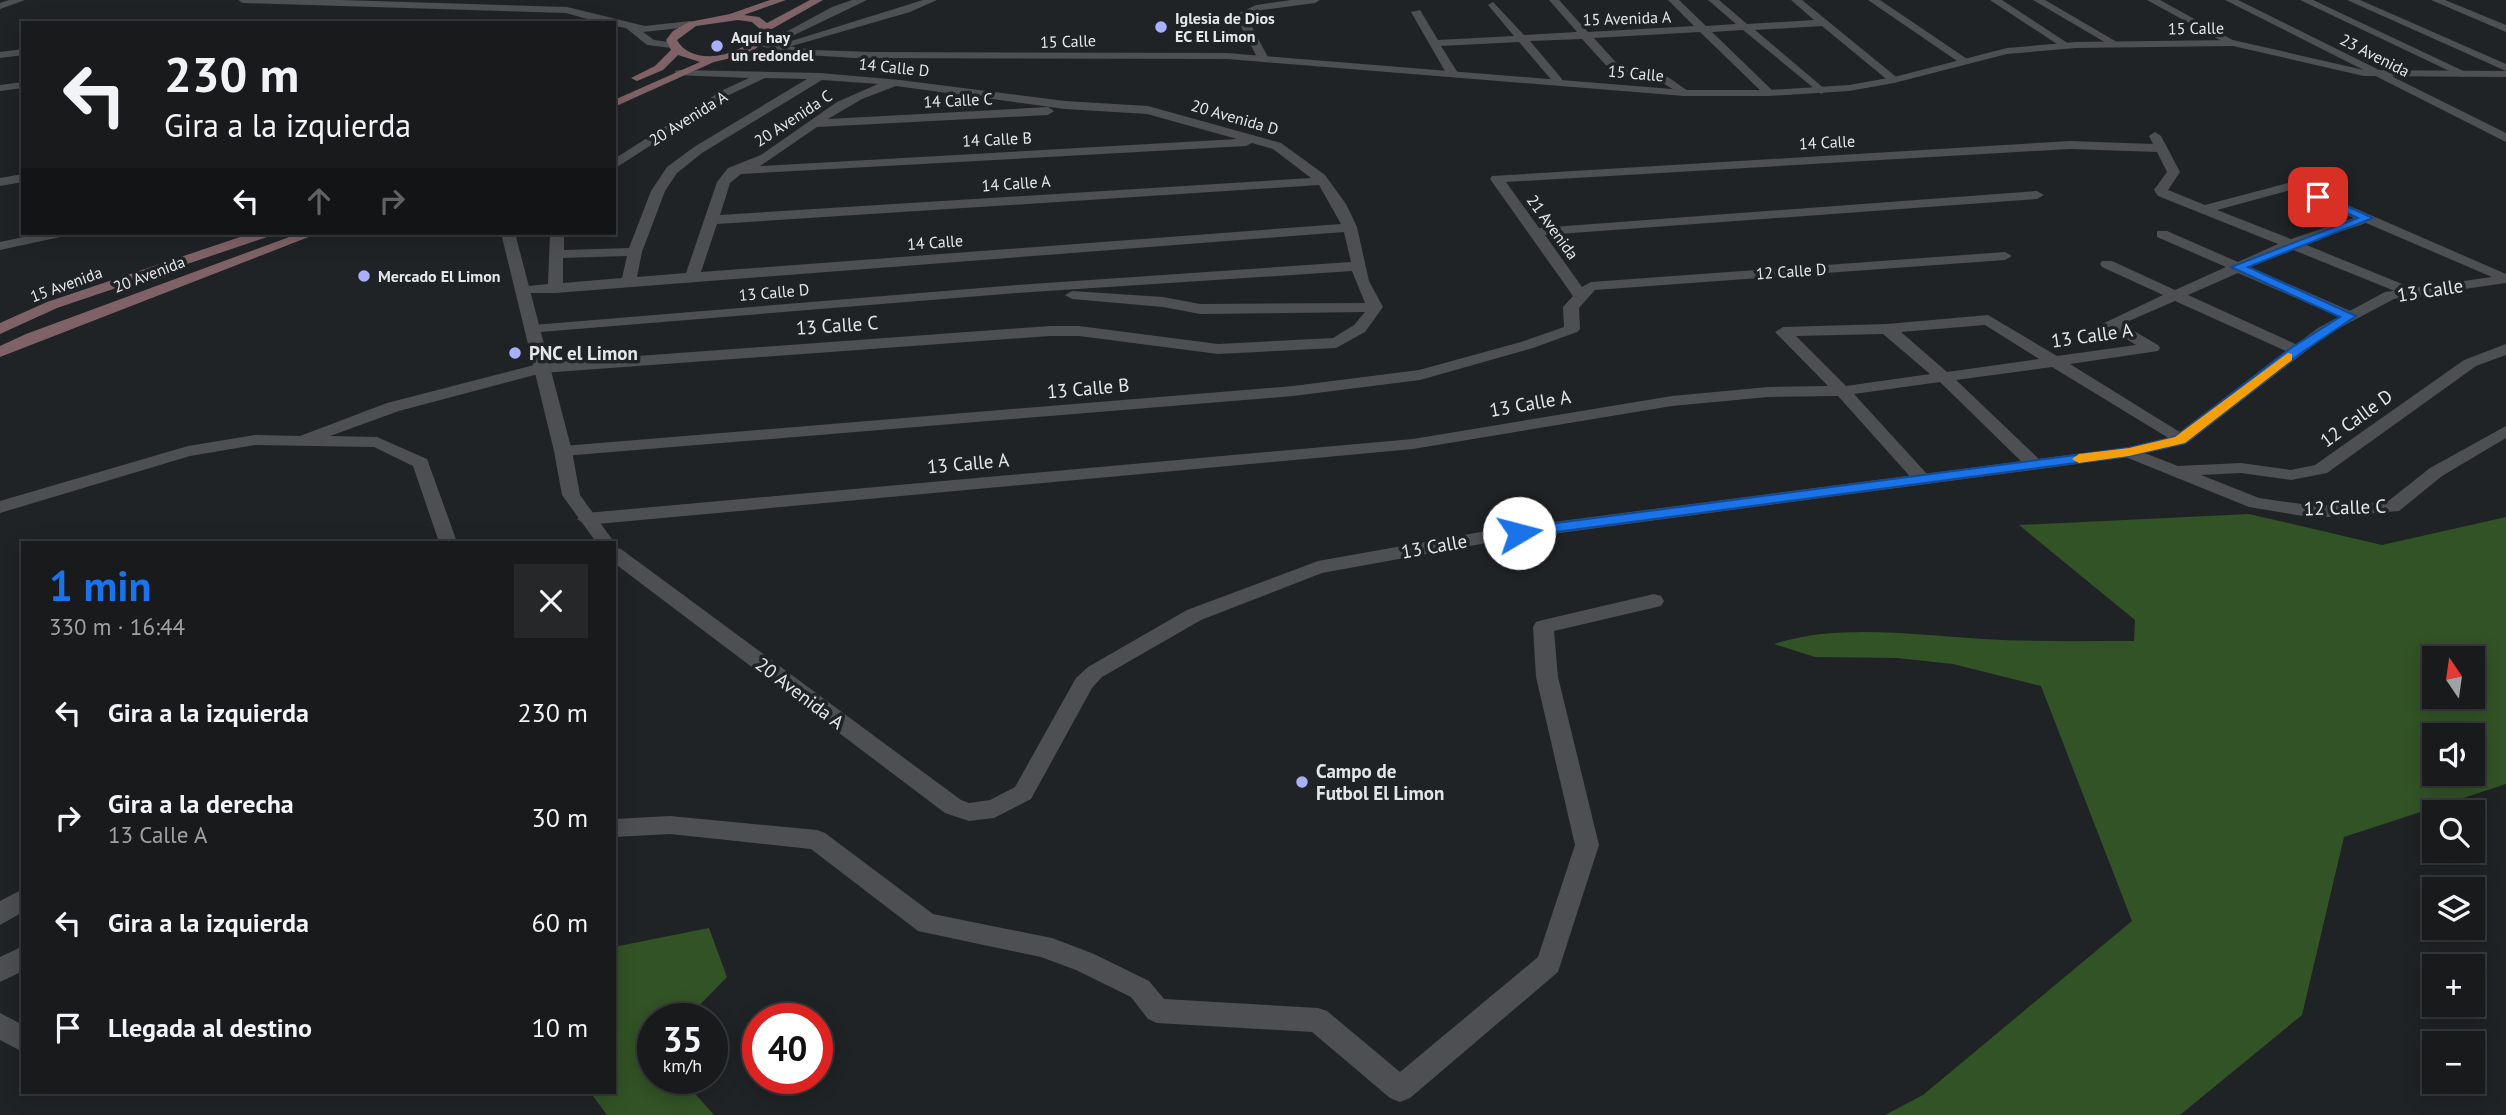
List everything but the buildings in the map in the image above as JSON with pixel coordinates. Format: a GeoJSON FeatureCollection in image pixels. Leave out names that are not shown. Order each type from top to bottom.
{"type":"FeatureCollection","features":[{"type":"Feature","properties":{"kind":"main road"},"geometry":{"type":"LineString","coordinates":[[724,57],[687,57],[674,48],[671,40],[676,32],[690,24],[781,0]]}},
{"type":"Feature","properties":{"kind":"main road"},"geometry":{"type":"LineString","coordinates":[[616,103],[679,73],[766,46],[763,37],[766,27],[818,0]]}},
{"type":"Feature","properties":{"kind":"main road"},"geometry":{"type":"LineString","coordinates":[[724,17],[755,19],[766,27]]}},
{"type":"Feature","properties":{"kind":"main road"},"geometry":{"type":"LineString","coordinates":[[625,84],[659,68],[674,48]]}},
{"type":"Feature","properties":{"kind":"main road","name":"15 Avenida"},"geometry":{"type":"LineString","coordinates":[[0,329],[52,305],[259,235]]}},
{"type":"Feature","properties":{"kind":"main road","name":"20 Avenida"},"geometry":{"type":"LineString","coordinates":[[0,352],[58,327],[307,235]]}},
{"type":"Feature","properties":{"kind":"street"},"geometry":{"type":"LineString","coordinates":[[0,6],[20,0]]}},
{"type":"Feature","properties":{"kind":"street"},"geometry":{"type":"LineString","coordinates":[[243,0],[567,10],[606,21]]}},
{"type":"Feature","properties":{"kind":"street"},"geometry":{"type":"LineString","coordinates":[[766,46],[836,9],[862,0]]}},
{"type":"Feature","properties":{"kind":"street"},"geometry":{"type":"LineString","coordinates":[[766,46],[906,10],[932,0]]}},
{"type":"Feature","properties":{"kind":"street"},"geometry":{"type":"LineString","coordinates":[[1262,59],[1240,15],[1260,6],[1315,0]]}},
{"type":"Feature","properties":{"kind":"street"},"geometry":{"type":"LineString","coordinates":[[1554,0],[1616,71],[1665,79],[1684,93]]}},
{"type":"Feature","properties":{"kind":"street"},"geometry":{"type":"LineString","coordinates":[[1673,0],[1769,93]]}},
{"type":"Feature","properties":{"kind":"street"},"geometry":{"type":"LineString","coordinates":[[1713,0],[1821,91]]}},
{"type":"Feature","properties":{"kind":"street"},"geometry":{"type":"LineString","coordinates":[[1796,0],[1894,80]]}},
{"type":"Feature","properties":{"kind":"street"},"geometry":{"type":"LineString","coordinates":[[1873,0],[1964,61]]}},
{"type":"Feature","properties":{"kind":"street"},"geometry":{"type":"LineString","coordinates":[[1994,0],[2067,46]]}},
{"type":"Feature","properties":{"kind":"street"},"geometry":{"type":"LineString","coordinates":[[2038,0],[2117,45]]}},
{"type":"Feature","properties":{"kind":"street"},"geometry":{"type":"LineString","coordinates":[[2152,0],[2234,43]]}},
{"type":"Feature","properties":{"kind":"street","name":"23 Avenida"},"geometry":{"type":"LineString","coordinates":[[2230,0],[2506,138]]}},
{"type":"Feature","properties":{"kind":"street"},"geometry":{"type":"LineString","coordinates":[[2305,0],[2466,75]]}},
{"type":"Feature","properties":{"kind":"street"},"geometry":{"type":"LineString","coordinates":[[2352,0],[2506,68]]}},
{"type":"Feature","properties":{"kind":"street"},"geometry":{"type":"LineString","coordinates":[[2437,0],[2506,29]]}},
{"type":"Feature","properties":{"kind":"street"},"geometry":{"type":"LineString","coordinates":[[1493,5],[1519,39],[1558,81]]}},
{"type":"Feature","properties":{"kind":"street"},"geometry":{"type":"LineString","coordinates":[[1416,12],[1452,73]]}},
{"type":"Feature","properties":{"kind":"street","name":"15 Avenida A"},"geometry":{"type":"LineString","coordinates":[[1434,43],[1822,23]]}},
{"type":"Feature","properties":{"kind":"street"},"geometry":{"type":"LineString","coordinates":[[616,24],[631,28],[664,28],[690,24]]}},
{"type":"Feature","properties":{"kind":"street"},"geometry":{"type":"LineString","coordinates":[[631,28],[651,43],[674,48]]}},
{"type":"Feature","properties":{"kind":"street","name":"15 Calle"},"geometry":{"type":"LineString","coordinates":[[766,46],[827,54],[1036,58],[1152,54],[1262,59],[1684,93],[1821,91],[1894,80],[2007,51],[2067,46],[2234,43],[2348,70],[2379,74],[2506,74]]}},
{"type":"Feature","properties":{"kind":"street"},"geometry":{"type":"LineString","coordinates":[[0,55],[21,52]]}},
{"type":"Feature","properties":{"kind":"street","name":"14 Calle D"},"geometry":{"type":"LineString","coordinates":[[679,73],[820,76],[1105,108]]}},
{"type":"Feature","properties":{"kind":"street","name":"20 Avenida A"},"geometry":{"type":"LineString","coordinates":[[616,164],[725,93],[765,74]]}},
{"type":"Feature","properties":{"kind":"street"},"geometry":{"type":"LineString","coordinates":[[628,282],[635,252],[658,191],[672,170],[698,150],[820,76]]}},
{"type":"Feature","properties":{"kind":"street","name":"20 Avenida C"},"geometry":{"type":"LineString","coordinates":[[733,171],[764,159],[812,124],[881,86],[900,83]]}},
{"type":"Feature","properties":{"kind":"street"},"geometry":{"type":"LineString","coordinates":[[0,88],[21,85]]}},
{"type":"Feature","properties":{"kind":"street","name":"14 Calle C"},"geometry":{"type":"LineString","coordinates":[[812,124],[1105,108]]}},
{"type":"Feature","properties":{"kind":"street","name":"20 Avenida D"},"geometry":{"type":"LineString","coordinates":[[1105,108],[1148,110],[1277,146],[1323,181],[1339,204],[1350,227],[1362,281],[1373,311]]}},
{"type":"Feature","properties":{"kind":"street","name":"14 Calle"},"geometry":{"type":"LineString","coordinates":[[1496,179],[2157,141],[2174,175],[2161,191],[2205,209]]}},
{"type":"Feature","properties":{"kind":"street","name":"14 Calle B"},"geometry":{"type":"LineString","coordinates":[[733,171],[1263,142]]}},
{"type":"Feature","properties":{"kind":"street"},"geometry":{"type":"LineString","coordinates":[[692,278],[724,182],[733,171]]}},
{"type":"Feature","properties":{"kind":"street"},"geometry":{"type":"LineString","coordinates":[[0,182],[21,178]]}},
{"type":"Feature","properties":{"kind":"street","name":"21 Avenida"},"geometry":{"type":"LineString","coordinates":[[1496,179],[1581,296]]}},
{"type":"Feature","properties":{"kind":"street","name":"14 Calle A"},"geometry":{"type":"LineString","coordinates":[[711,219],[1323,181]]}},
{"type":"Feature","properties":{"kind":"street"},"geometry":{"type":"LineString","coordinates":[[2205,209],[2290,185],[2506,279]]}},
{"type":"Feature","properties":{"kind":"street"},"geometry":{"type":"LineString","coordinates":[[1535,232],[2037,195]]}},
{"type":"Feature","properties":{"kind":"street"},"geometry":{"type":"LineString","coordinates":[[2205,209],[2407,291]]}},
{"type":"Feature","properties":{"kind":"street","name":"13 Calle A"},"geometry":{"type":"LineString","coordinates":[[586,519],[1413,444],[1672,401],[1768,392],[1842,391],[2152,348],[2110,324],[2291,244],[2368,218]]}},
{"type":"Feature","properties":{"kind":"street","name":"14 Calle"},"geometry":{"type":"LineString","coordinates":[[523,290],[1350,227]]}},
{"type":"Feature","properties":{"kind":"street"},"geometry":{"type":"LineString","coordinates":[[2162,234],[2350,316]]}},
{"type":"Feature","properties":{"kind":"street"},"geometry":{"type":"LineString","coordinates":[[0,246],[51,235]]}},
{"type":"Feature","properties":{"kind":"street"},"geometry":{"type":"LineString","coordinates":[[509,235],[563,451],[570,495],[604,541]]}},
{"type":"Feature","properties":{"kind":"street"},"geometry":{"type":"LineString","coordinates":[[555,289],[557,235]]}},
{"type":"Feature","properties":{"kind":"street"},"geometry":{"type":"LineString","coordinates":[[557,254],[635,252]]}},
{"type":"Feature","properties":{"kind":"street","name":"12 Calle D"},"geometry":{"type":"LineString","coordinates":[[1581,296],[1591,286],[2005,256]]}},
{"type":"Feature","properties":{"kind":"street"},"geometry":{"type":"LineString","coordinates":[[2107,264],[2296,350]]}},
{"type":"Feature","properties":{"kind":"street","name":"13 Calle D"},"geometry":{"type":"LineString","coordinates":[[533,330],[1017,289],[1359,265]]}},
{"type":"Feature","properties":{"kind":"street","name":"13 Calle"},"geometry":{"type":"LineString","coordinates":[[994,809],[1023,793],[1084,683],[1095,672],[1194,615],[1288,576],[1318,567],[1492,536],[2129,452],[2180,440],[2296,350],[2390,295],[2506,279]]}},
{"type":"Feature","properties":{"kind":"street","name":"13 Calle D"},"geometry":{"type":"LineString","coordinates":[[1017,289],[1163,302],[1199,309],[1373,311]]}},
{"type":"Feature","properties":{"kind":"street","name":"13 Calle B"},"geometry":{"type":"LineString","coordinates":[[563,451],[1096,409],[1293,391],[1420,375],[1527,345],[1572,329],[1571,307],[1581,296]]}},
{"type":"Feature","properties":{"kind":"street","name":"13 Calle C"},"geometry":{"type":"LineString","coordinates":[[306,439],[393,407],[542,368],[1050,331],[1079,331],[1218,349],[1336,342],[1348,337],[1373,311]]}},
{"type":"Feature","properties":{"kind":"street"},"geometry":{"type":"LineString","coordinates":[[1921,478],[1842,391],[1783,332],[1886,329],[1988,320],[2180,440]]}},
{"type":"Feature","properties":{"kind":"street"},"geometry":{"type":"LineString","coordinates":[[1886,329],[1944,377],[2034,464]]}},
{"type":"Feature","properties":{"kind":"street","name":"12 Calle D"},"geometry":{"type":"LineString","coordinates":[[2174,470],[2241,468],[2291,475],[2321,469],[2470,363],[2506,349]]}},
{"type":"Feature","properties":{"kind":"street","name":"12 Calle C"},"geometry":{"type":"LineString","coordinates":[[2129,452],[2255,503],[2315,512],[2392,508],[2436,472],[2506,431]]}},
{"type":"Feature","properties":{"kind":"street"},"geometry":{"type":"LineString","coordinates":[[0,507],[188,450],[255,440],[377,442],[421,463],[448,541]]}},
{"type":"Feature","properties":{"kind":"street","name":"20 Avenida A"},"geometry":{"type":"LineString","coordinates":[[616,554],[953,807],[969,812],[994,809]]}},
{"type":"Feature","properties":{"kind":"street"},"geometry":{"type":"LineString","coordinates":[[616,828],[670,825],[817,840],[928,923],[1043,946],[1085,962],[1140,989],[1157,1012],[1318,1020],[1400,1088],[1549,964],[1587,845],[1547,677],[1543,627],[1654,601]]}},
{"type":"Feature","properties":{"kind":"street"},"geometry":{"type":"LineString","coordinates":[[0,914],[21,900]]}},
{"type":"Feature","properties":{"kind":"street"},"geometry":{"type":"LineString","coordinates":[[0,971],[21,958]]}},
{"type":"Feature","properties":{"kind":"street"},"geometry":{"type":"LineString","coordinates":[[0,1025],[21,1039]]}},
{"type":"Feature","properties":{"kind":"green space"},"geometry":{"type":"Polygon","coordinates":[[[2249,514],[2382,545],[2506,517],[2506,784],[2457,800],[2422,800],[2422,811],[2344,837],[2302,1015],[2180,1115],[1885,1115],[1923,1095],[2132,921],[2041,686],[1953,664],[1897,658],[1815,657],[1774,644],[1824,634],[1851,632],[2021,641],[2134,641],[2135,620],[2019,525],[2249,514]]]}},
{"type":"Feature","properties":{"kind":"green space"},"geometry":{"type":"Polygon","coordinates":[[[709,928],[727,977],[702,1003],[637,1003],[637,1094],[695,1094],[714,1115],[607,1115],[591,1094],[616,1094],[616,947],[709,928]]]}},
{"type":"Feature","properties":{"kind":"slow traffic"},"geometry":{"type":"LineString","coordinates":[[2079,459],[2129,452],[2180,440],[2288,357]]}},
{"type":"Feature","properties":{"kind":"place","name":"Iglesia de Dios EC El Limon"},"geometry":{"type":"Point","coordinates":[1161,27]}},
{"type":"Feature","properties":{"kind":"place","name":"Aquí hay un redondel"},"geometry":{"type":"Point","coordinates":[717,46]}},
{"type":"Feature","properties":{"kind":"place","name":"Mercado El Limon"},"geometry":{"type":"Point","coordinates":[364,276]}},
{"type":"Feature","properties":{"kind":"place","name":"PNC el Limon"},"geometry":{"type":"Point","coordinates":[515,353]}},
{"type":"Feature","properties":{"kind":"place","name":"Campo de Futbol El Limon"},"geometry":{"type":"Point","coordinates":[1302,782]}},
{"type":"Feature","properties":{"kind":"route"},"geometry":{"type":"LineString","coordinates":[[1519,533],[2129,452],[2180,440],[2296,350],[2350,316],[2237,267],[2291,244],[2368,218],[2318,197]]}}]}
